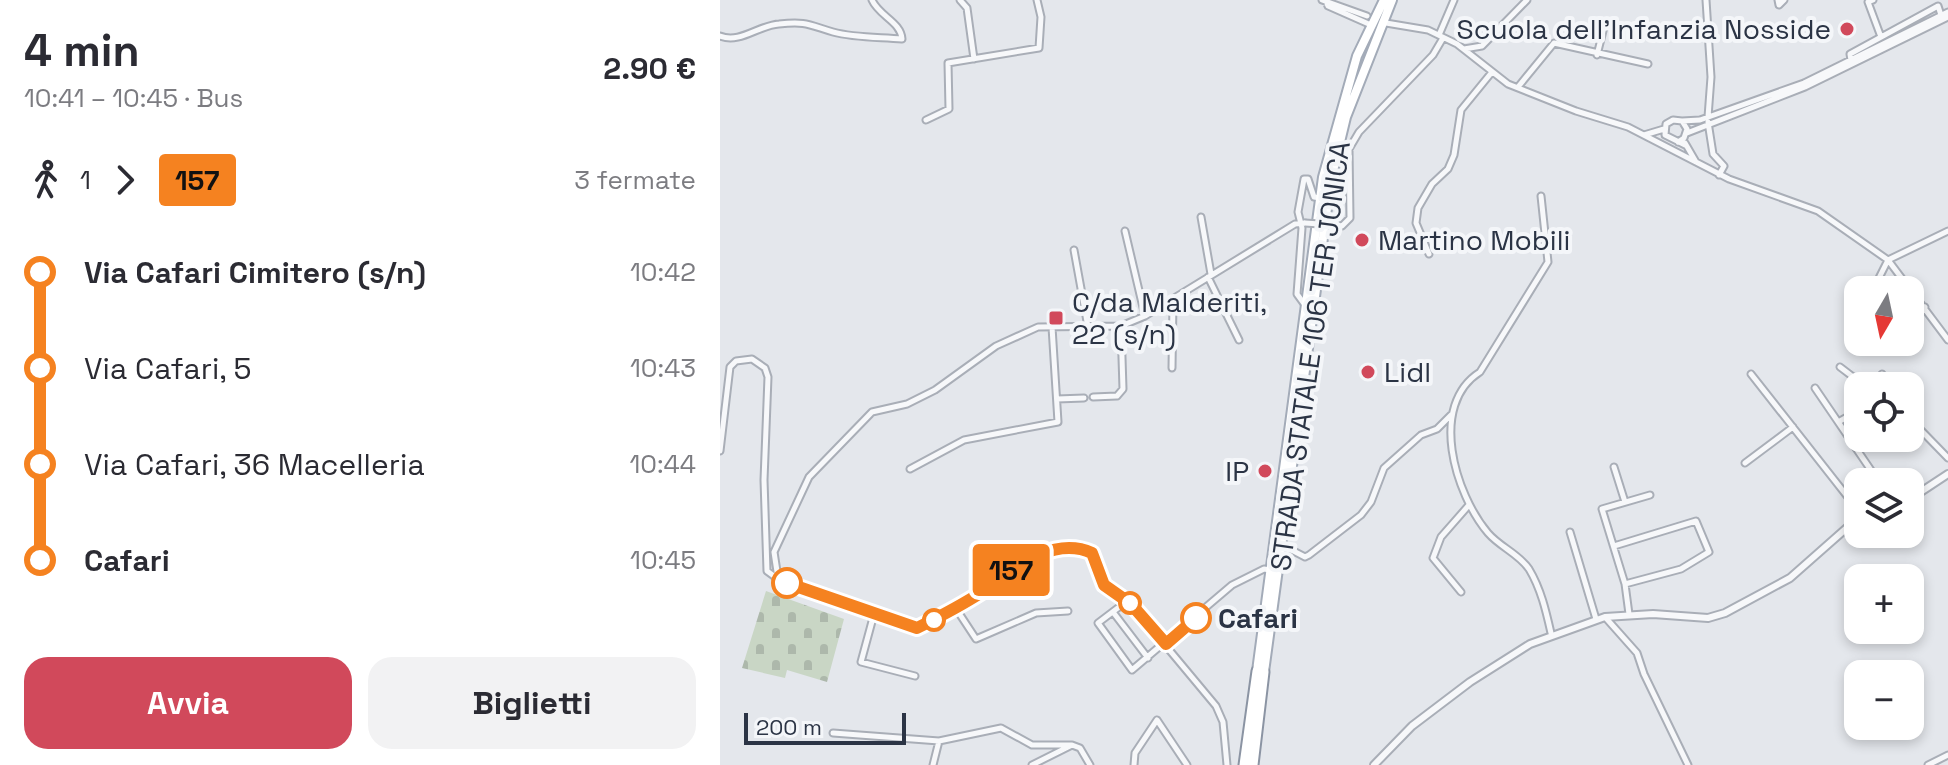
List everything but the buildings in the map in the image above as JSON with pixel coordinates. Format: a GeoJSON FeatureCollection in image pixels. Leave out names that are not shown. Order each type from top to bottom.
{"type":"FeatureCollection","features":[{"type":"Feature","properties":{"kind":"highway"},"geometry":{"type":"LineString","coordinates":[[1244,765],[1261,672]]}},
{"type":"Feature","properties":{"kind":"highway"},"geometry":{"type":"LineString","coordinates":[[1253,765],[1261,672]]}},
{"type":"Feature","properties":{"kind":"main road","name":"STRADA STATALE 106 TER JONICA"},"geometry":{"type":"LineString","coordinates":[[1261,672],[1270,570],[1320,198],[1338,115],[1369,20],[1385,0]]}},
{"type":"Feature","properties":{"kind":"main road","name":"STRADA STATALE 106 TER JONICA"},"geometry":{"type":"LineString","coordinates":[[1261,672],[1282,545],[1331,179],[1346,117],[1385,0]]}},
{"type":"Feature","properties":{"kind":"street"},"geometry":{"type":"LineString","coordinates":[[720,36],[730,39],[774,24],[803,22],[814,23],[832,32],[902,39],[900,29],[877,9],[872,0]]}},
{"type":"Feature","properties":{"kind":"street"},"geometry":{"type":"LineString","coordinates":[[960,0],[967,8],[974,59]]}},
{"type":"Feature","properties":{"kind":"street"},"geometry":{"type":"LineString","coordinates":[[926,120],[949,109],[948,63],[1039,48],[1041,17],[1037,0]]}},
{"type":"Feature","properties":{"kind":"street"},"geometry":{"type":"LineString","coordinates":[[778,579],[774,552],[809,477],[872,412],[907,404],[935,390],[1023,332],[1052,327],[1121,326],[1173,300],[1303,222],[1342,226],[1350,218],[1347,160],[1354,140],[1433,55],[1454,0]]}},
{"type":"Feature","properties":{"kind":"street"},"geometry":{"type":"LineString","coordinates":[[1463,49],[1482,46],[1527,0]]}},
{"type":"Feature","properties":{"kind":"street"},"geometry":{"type":"LineString","coordinates":[[1706,0],[1711,77],[1708,120],[1713,154],[1724,166],[1719,175]]}},
{"type":"Feature","properties":{"kind":"street"},"geometry":{"type":"LineString","coordinates":[[1778,2],[1784,0]]}},
{"type":"Feature","properties":{"kind":"street"},"geometry":{"type":"LineString","coordinates":[[1873,0],[1868,2],[1881,37]]}},
{"type":"Feature","properties":{"kind":"street"},"geometry":{"type":"LineString","coordinates":[[1324,1],[1328,6],[1369,20]]}},
{"type":"Feature","properties":{"kind":"street"},"geometry":{"type":"LineString","coordinates":[[1796,88],[1937,3],[1945,15]]}},
{"type":"Feature","properties":{"kind":"street"},"geometry":{"type":"LineString","coordinates":[[1851,57],[1945,15]]}},
{"type":"Feature","properties":{"kind":"street"},"geometry":{"type":"LineString","coordinates":[[1665,132],[1669,121],[1708,120],[1796,88],[1945,15]]}},
{"type":"Feature","properties":{"kind":"street"},"geometry":{"type":"LineString","coordinates":[[1386,23],[1441,37],[1518,87],[1644,135],[1719,175],[1818,211],[1888,260],[1948,340]]}},
{"type":"Feature","properties":{"kind":"street"},"geometry":{"type":"LineString","coordinates":[[1597,55],[1605,23]]}},
{"type":"Feature","properties":{"kind":"street"},"geometry":{"type":"LineString","coordinates":[[1518,87],[1551,45],[1559,44],[1597,55],[1648,64]]}},
{"type":"Feature","properties":{"kind":"street"},"geometry":{"type":"LineString","coordinates":[[1429,254],[1416,223],[1418,208],[1432,184],[1448,169],[1461,110],[1492,72]]}},
{"type":"Feature","properties":{"kind":"street"},"geometry":{"type":"LineString","coordinates":[[1684,140],[1708,120]]}},
{"type":"Feature","properties":{"kind":"street"},"geometry":{"type":"LineString","coordinates":[[1682,121],[1684,140],[1696,163]]}},
{"type":"Feature","properties":{"kind":"street"},"geometry":{"type":"LineString","coordinates":[[1644,135],[1665,132],[1684,140]]}},
{"type":"Feature","properties":{"kind":"street"},"geometry":{"type":"LineString","coordinates":[[1305,306],[1297,294],[1303,222],[1298,212],[1304,179],[1308,179],[1314,197],[1320,198]]}},
{"type":"Feature","properties":{"kind":"street"},"geometry":{"type":"LineString","coordinates":[[1282,545],[1305,557],[1361,515],[1371,502],[1384,468],[1421,435],[1437,429],[1452,414],[1467,381],[1480,372],[1548,262],[1541,196]]}},
{"type":"Feature","properties":{"kind":"street"},"geometry":{"type":"LineString","coordinates":[[1201,217],[1210,276],[1239,340]]}},
{"type":"Feature","properties":{"kind":"street"},"geometry":{"type":"LineString","coordinates":[[1125,231],[1145,316]]}},
{"type":"Feature","properties":{"kind":"street"},"geometry":{"type":"LineString","coordinates":[[1880,276],[1888,260],[1948,231]]}},
{"type":"Feature","properties":{"kind":"street"},"geometry":{"type":"LineString","coordinates":[[1074,250],[1088,327]]}},
{"type":"Feature","properties":{"kind":"street"},"geometry":{"type":"LineString","coordinates":[[1172,368],[1173,300]]}},
{"type":"Feature","properties":{"kind":"street"},"geometry":{"type":"LineString","coordinates":[[1093,397],[1117,396],[1123,389],[1121,326]]}},
{"type":"Feature","properties":{"kind":"street"},"geometry":{"type":"LineString","coordinates":[[910,469],[964,440],[1058,422],[1052,327]]}},
{"type":"Feature","properties":{"kind":"street"},"geometry":{"type":"LineString","coordinates":[[720,451],[728,375],[736,361],[752,359],[765,368],[768,377],[767,571],[778,579],[917,628],[955,607],[1025,559],[1078,547],[1092,553],[1104,585],[1127,601],[1216,706],[1223,722],[1227,765]]}},
{"type":"Feature","properties":{"kind":"street"},"geometry":{"type":"LineString","coordinates":[[1840,367],[1847,372]]}},
{"type":"Feature","properties":{"kind":"street"},"geometry":{"type":"LineString","coordinates":[[1751,374],[1844,492]]}},
{"type":"Feature","properties":{"kind":"street"},"geometry":{"type":"LineString","coordinates":[[1815,388],[1870,468]]}},
{"type":"Feature","properties":{"kind":"street"},"geometry":{"type":"LineString","coordinates":[[1057,399],[1084,398]]}},
{"type":"Feature","properties":{"kind":"street"},"geometry":{"type":"LineString","coordinates":[[1452,414],[1452,447],[1469,505],[1495,541],[1528,568],[1540,589],[1551,633]]}},
{"type":"Feature","properties":{"kind":"street"},"geometry":{"type":"LineString","coordinates":[[1840,421],[1844,419]]}},
{"type":"Feature","properties":{"kind":"street"},"geometry":{"type":"LineString","coordinates":[[1745,463],[1793,427]]}},
{"type":"Feature","properties":{"kind":"street"},"geometry":{"type":"LineString","coordinates":[[1924,433],[1948,458]]}},
{"type":"Feature","properties":{"kind":"street"},"geometry":{"type":"LineString","coordinates":[[1614,467],[1625,502]]}},
{"type":"Feature","properties":{"kind":"street"},"geometry":{"type":"LineString","coordinates":[[1924,490],[1948,474]]}},
{"type":"Feature","properties":{"kind":"street"},"geometry":{"type":"LineString","coordinates":[[1629,614],[1625,584],[1602,509],[1650,495]]}},
{"type":"Feature","properties":{"kind":"street"},"geometry":{"type":"LineString","coordinates":[[1461,592],[1433,558],[1441,537],[1469,505]]}},
{"type":"Feature","properties":{"kind":"street"},"geometry":{"type":"LineString","coordinates":[[1614,546],[1696,521],[1709,552],[1681,569],[1625,584]]}},
{"type":"Feature","properties":{"kind":"street"},"geometry":{"type":"LineString","coordinates":[[1374,765],[1412,726],[1470,682],[1551,633],[1596,619],[1629,614],[1698,618],[1725,613],[1790,578],[1844,530]]}},
{"type":"Feature","properties":{"kind":"street"},"geometry":{"type":"LineString","coordinates":[[1570,532],[1596,619]]}},
{"type":"Feature","properties":{"kind":"street"},"geometry":{"type":"LineString","coordinates":[[1127,601],[1098,623],[1132,670],[1232,585],[1264,569],[1270,570]]}},
{"type":"Feature","properties":{"kind":"street"},"geometry":{"type":"LineString","coordinates":[[955,607],[976,639],[1036,613],[1068,611]]}},
{"type":"Feature","properties":{"kind":"street"},"geometry":{"type":"LineString","coordinates":[[1113,612],[1148,658]]}},
{"type":"Feature","properties":{"kind":"street"},"geometry":{"type":"LineString","coordinates":[[874,614],[861,662],[915,676]]}},
{"type":"Feature","properties":{"kind":"street"},"geometry":{"type":"LineString","coordinates":[[1605,617],[1641,660],[1644,674],[1688,765]]}},
{"type":"Feature","properties":{"kind":"street"},"geometry":{"type":"LineString","coordinates":[[1134,765],[1135,753],[1157,720],[1187,765]]}},
{"type":"Feature","properties":{"kind":"street"},"geometry":{"type":"LineString","coordinates":[[833,733],[939,741],[1001,728],[1032,745],[1071,742],[1080,748],[1090,765]]}},
{"type":"Feature","properties":{"kind":"street"},"geometry":{"type":"LineString","coordinates":[[933,765],[939,741]]}},
{"type":"Feature","properties":{"kind":"street"},"geometry":{"type":"LineString","coordinates":[[1032,765],[1048,754],[1072,745]]}},
{"type":"Feature","properties":{"kind":"street"},"geometry":{"type":"LineString","coordinates":[[1928,765],[1948,755]]}},
{"type":"Feature","properties":{"kind":"green space"},"geometry":{"type":"Polygon","coordinates":[[[766,591],[844,619],[827,682],[787,670],[785,678],[742,668],[766,591]]]}},
{"type":"Feature","properties":{"kind":"bus line","name":"157"},"geometry":{"type":"LineString","coordinates":[[787,583],[917,628],[979,594],[1025,559],[1078,547],[1092,553],[1104,585],[1131,604],[1166,644],[1196,618]]}},
{"type":"Feature","properties":{"kind":"place","name":"Scuola dell'Infanzia Nosside"},"geometry":{"type":"Point","coordinates":[1847,29]}},
{"type":"Feature","properties":{"kind":"place","name":"Martino Mobili"},"geometry":{"type":"Point","coordinates":[1362,240]}},
{"type":"Feature","properties":{"kind":"place","name":"C/da Malderiti, 22 (s/n)"},"geometry":{"type":"Point","coordinates":[1056,318]}},
{"type":"Feature","properties":{"kind":"place","name":"Lidl"},"geometry":{"type":"Point","coordinates":[1368,372]}},
{"type":"Feature","properties":{"kind":"place","name":"IP"},"geometry":{"type":"Point","coordinates":[1265,471]}},
{"type":"Feature","properties":{"kind":"place","name":"Cafari"},"geometry":{"type":"Point","coordinates":[1196,618]}}]}
